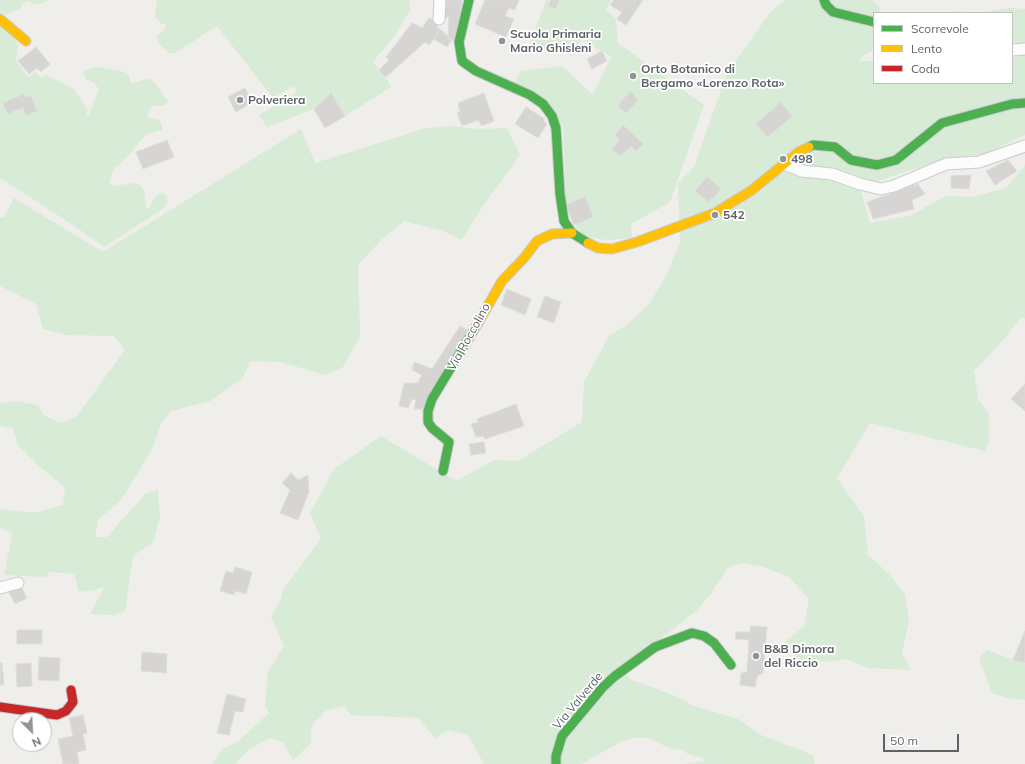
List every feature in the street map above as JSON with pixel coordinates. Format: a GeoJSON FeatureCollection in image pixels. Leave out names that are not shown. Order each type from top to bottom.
{"type":"FeatureCollection","features":[{"type":"Feature","properties":{"kind":"street"},"geometry":{"type":"LineString","coordinates":[[439,19],[440,0]]}},
{"type":"Feature","properties":{"kind":"street"},"geometry":{"type":"LineString","coordinates":[[469,0],[459,42],[462,61],[476,71],[530,95],[543,104],[552,116],[556,128],[560,194],[564,221],[572,233],[584,243],[598,248],[612,249],[638,242],[699,221],[721,210],[752,190],[800,151],[813,145],[823,145],[835,148],[851,160],[877,165],[896,160],[942,123],[1012,104],[1025,104]]}},
{"type":"Feature","properties":{"kind":"street"},"geometry":{"type":"LineString","coordinates":[[824,0],[826,5],[833,12],[873,22]]}},
{"type":"Feature","properties":{"kind":"street"},"geometry":{"type":"LineString","coordinates":[[0,19],[26,41]]}},
{"type":"Feature","properties":{"kind":"street"},"geometry":{"type":"LineString","coordinates":[[1013,50],[1025,49]]}},
{"type":"Feature","properties":{"kind":"street"},"geometry":{"type":"LineString","coordinates":[[784,164],[802,170],[832,174],[860,184],[881,189],[894,186],[946,164],[979,162],[1025,146]]}},
{"type":"Feature","properties":{"kind":"street","name":"Via Roccolino"},"geometry":{"type":"LineString","coordinates":[[443,471],[449,442],[432,428],[428,422],[428,410],[432,399],[472,336],[487,305],[502,281],[524,258],[537,241],[552,234],[572,233]]}},
{"type":"Feature","properties":{"kind":"street"},"geometry":{"type":"LineString","coordinates":[[0,588],[18,583]]}},
{"type":"Feature","properties":{"kind":"street","name":"Via Valverde"},"geometry":{"type":"LineString","coordinates":[[556,764],[556,756],[562,736],[603,687],[615,676],[655,647],[692,633],[704,636],[714,643],[731,666]]}},
{"type":"Feature","properties":{"kind":"street"},"geometry":{"type":"LineString","coordinates":[[0,707],[57,715],[66,711],[73,702],[71,690]]}},
{"type":"Feature","properties":{"kind":"green space"},"geometry":{"type":"Polygon","coordinates":[[[0,0],[50,0],[37,5],[27,1],[22,4],[21,8],[6,15],[0,12],[0,0]]]}},
{"type":"Feature","properties":{"kind":"green space"},"geometry":{"type":"Polygon","coordinates":[[[157,0],[409,0],[411,9],[393,38],[373,62],[386,77],[391,87],[345,116],[331,93],[314,109],[267,127],[259,115],[297,92],[294,86],[273,98],[217,26],[175,53],[169,53],[160,45],[156,37],[166,27],[166,24],[160,23],[155,17],[157,0]]]}},
{"type":"Feature","properties":{"kind":"green space"},"geometry":{"type":"Polygon","coordinates":[[[546,0],[611,0],[606,9],[616,19],[618,43],[704,105],[670,202],[631,224],[632,238],[607,240],[587,237],[574,225],[566,205],[563,126],[515,83],[520,71],[562,66],[593,95],[611,57],[582,39],[571,55],[530,44],[546,0]]]}},
{"type":"Feature","properties":{"kind":"green space"},"geometry":{"type":"Polygon","coordinates":[[[786,0],[872,0],[880,7],[879,12],[873,12],[873,48],[872,51],[862,56],[859,61],[873,61],[873,84],[1013,84],[1013,12],[984,12],[1010,8],[1025,9],[1025,135],[985,154],[944,159],[860,187],[870,223],[910,216],[945,196],[972,197],[1006,188],[1025,165],[1025,319],[1021,317],[999,345],[974,371],[978,399],[989,414],[989,441],[985,451],[870,423],[837,478],[864,516],[868,555],[888,573],[905,594],[909,621],[902,653],[911,670],[868,668],[846,659],[826,662],[797,658],[785,642],[804,626],[809,599],[789,577],[763,567],[742,563],[728,567],[710,595],[696,611],[655,643],[625,675],[632,680],[678,697],[691,705],[738,719],[761,735],[813,755],[815,764],[683,764],[708,760],[688,754],[683,750],[669,748],[648,738],[633,738],[623,741],[581,764],[484,764],[468,735],[448,730],[435,738],[418,718],[351,715],[344,706],[327,710],[311,726],[311,743],[293,760],[283,742],[269,738],[248,750],[235,764],[212,764],[222,749],[236,743],[269,713],[265,706],[268,672],[284,646],[271,617],[281,599],[283,590],[321,539],[310,513],[334,469],[381,436],[456,481],[494,460],[518,461],[582,422],[584,382],[609,336],[628,324],[649,304],[667,275],[680,242],[678,183],[694,167],[727,73],[772,10],[786,0]]]}},
{"type":"Feature","properties":{"kind":"green space"},"geometry":{"type":"Polygon","coordinates":[[[0,24],[12,34],[18,45],[16,61],[28,77],[35,72],[41,78],[46,75],[74,89],[88,110],[86,116],[89,115],[99,89],[94,83],[86,79],[83,73],[86,70],[98,67],[125,72],[129,75],[131,84],[146,79],[152,80],[168,101],[164,106],[153,106],[147,113],[149,118],[159,120],[162,125],[162,130],[146,134],[131,153],[113,170],[109,183],[114,186],[134,183],[140,185],[144,190],[146,208],[149,208],[154,198],[162,193],[167,196],[168,202],[164,208],[104,247],[70,223],[0,178],[0,24]]]}},
{"type":"Feature","properties":{"kind":"green space"},"geometry":{"type":"Polygon","coordinates":[[[454,126],[477,129],[507,128],[520,155],[481,209],[462,240],[443,231],[404,221],[382,239],[358,265],[360,336],[343,367],[325,375],[280,362],[250,361],[243,378],[210,401],[171,411],[161,424],[152,449],[120,501],[98,520],[95,537],[107,537],[146,493],[158,490],[160,516],[153,542],[133,556],[125,611],[113,615],[90,614],[104,588],[79,592],[74,574],[50,572],[45,577],[4,575],[12,534],[0,527],[0,509],[33,513],[63,505],[65,487],[42,469],[18,445],[13,429],[0,426],[0,404],[14,401],[38,405],[45,416],[61,423],[76,417],[125,350],[114,336],[65,335],[43,329],[36,304],[0,286],[0,217],[4,217],[14,198],[103,252],[301,129],[315,163],[426,128],[454,126]]]}},
{"type":"Feature","properties":{"kind":"green space"},"geometry":{"type":"Polygon","coordinates":[[[987,650],[1025,664],[1025,700],[1008,698],[992,693],[979,658],[987,650]]]}},
{"type":"Feature","properties":{"kind":"building"},"geometry":{"type":"Polygon","coordinates":[[[443,0],[462,0],[456,42],[448,38],[449,17],[442,18],[443,0]]]}},
{"type":"Feature","properties":{"kind":"building"},"geometry":{"type":"Polygon","coordinates":[[[485,0],[519,0],[515,10],[509,8],[505,16],[514,19],[506,37],[475,24],[485,0]]]}},
{"type":"Feature","properties":{"kind":"building"},"geometry":{"type":"Polygon","coordinates":[[[551,0],[559,0],[556,9],[548,6],[551,0]]]}},
{"type":"Feature","properties":{"kind":"building"},"geometry":{"type":"Polygon","coordinates":[[[614,0],[643,0],[626,25],[617,19],[622,12],[610,5],[614,0]]]}},
{"type":"Feature","properties":{"kind":"building"},"geometry":{"type":"Polygon","coordinates":[[[429,18],[438,24],[437,28],[440,29],[438,34],[429,45],[425,42],[386,77],[379,70],[389,60],[386,57],[412,23],[422,28],[429,18]]]}},
{"type":"Feature","properties":{"kind":"building"},"geometry":{"type":"Polygon","coordinates":[[[440,29],[452,40],[447,47],[434,39],[440,29]]]}},
{"type":"Feature","properties":{"kind":"building"},"geometry":{"type":"Polygon","coordinates":[[[36,47],[50,64],[41,72],[37,68],[29,74],[18,61],[36,47]]]}},
{"type":"Feature","properties":{"kind":"building"},"geometry":{"type":"Polygon","coordinates":[[[602,51],[607,61],[592,69],[587,59],[602,51]]]}},
{"type":"Feature","properties":{"kind":"building","name":"Polveriera"},"geometry":{"type":"Polygon","coordinates":[[[245,88],[253,102],[236,112],[228,97],[245,88]]]}},
{"type":"Feature","properties":{"kind":"building"},"geometry":{"type":"Polygon","coordinates":[[[630,91],[638,100],[626,113],[618,106],[630,91]]]}},
{"type":"Feature","properties":{"kind":"building"},"geometry":{"type":"Polygon","coordinates":[[[331,93],[345,116],[325,128],[314,109],[331,93]]]}},
{"type":"Feature","properties":{"kind":"building"},"geometry":{"type":"Polygon","coordinates":[[[484,93],[494,121],[482,126],[478,120],[462,126],[457,113],[460,111],[458,103],[484,93]]]}},
{"type":"Feature","properties":{"kind":"building"},"geometry":{"type":"Polygon","coordinates":[[[24,94],[26,98],[31,96],[37,111],[26,116],[23,107],[8,114],[3,103],[24,94]]]}},
{"type":"Feature","properties":{"kind":"building"},"geometry":{"type":"Polygon","coordinates":[[[781,102],[792,116],[768,137],[756,124],[781,102]]]}},
{"type":"Feature","properties":{"kind":"building"},"geometry":{"type":"Polygon","coordinates":[[[526,107],[545,119],[543,121],[547,124],[538,138],[515,124],[526,107]]]}},
{"type":"Feature","properties":{"kind":"building"},"geometry":{"type":"Polygon","coordinates":[[[623,125],[643,144],[636,151],[631,146],[620,156],[612,149],[620,140],[615,135],[623,125]]]}},
{"type":"Feature","properties":{"kind":"building"},"geometry":{"type":"Polygon","coordinates":[[[167,140],[174,157],[143,169],[136,152],[167,140]]]}},
{"type":"Feature","properties":{"kind":"building"},"geometry":{"type":"Polygon","coordinates":[[[1008,160],[1017,171],[995,185],[986,171],[1008,160]]]}},
{"type":"Feature","properties":{"kind":"building"},"geometry":{"type":"Polygon","coordinates":[[[971,175],[969,189],[951,188],[951,176],[971,175]]]}},
{"type":"Feature","properties":{"kind":"building"},"geometry":{"type":"Polygon","coordinates":[[[707,177],[721,189],[709,202],[695,191],[707,177]]]}},
{"type":"Feature","properties":{"kind":"building"},"geometry":{"type":"Polygon","coordinates":[[[918,184],[925,194],[912,200],[914,209],[873,219],[867,202],[918,184]]]}},
{"type":"Feature","properties":{"kind":"building"},"geometry":{"type":"Polygon","coordinates":[[[585,197],[593,217],[574,225],[566,205],[585,197]]]}},
{"type":"Feature","properties":{"kind":"building"},"geometry":{"type":"Polygon","coordinates":[[[507,289],[531,299],[525,315],[501,305],[507,289]]]}},
{"type":"Feature","properties":{"kind":"building"},"geometry":{"type":"Polygon","coordinates":[[[545,296],[561,302],[554,323],[537,317],[545,296]]]}},
{"type":"Feature","properties":{"kind":"building"},"geometry":{"type":"Polygon","coordinates":[[[460,326],[468,331],[422,409],[414,409],[416,400],[412,399],[408,408],[399,406],[404,383],[418,383],[422,375],[412,370],[414,362],[432,369],[460,326]]]}},
{"type":"Feature","properties":{"kind":"building"},"geometry":{"type":"Polygon","coordinates":[[[1025,384],[1025,411],[1011,399],[1025,384]]]}},
{"type":"Feature","properties":{"kind":"building"},"geometry":{"type":"Polygon","coordinates":[[[516,404],[524,426],[485,439],[483,436],[476,437],[471,424],[478,422],[477,419],[516,404]]]}},
{"type":"Feature","properties":{"kind":"building"},"geometry":{"type":"Polygon","coordinates":[[[484,442],[486,453],[471,455],[469,444],[484,442]]]}},
{"type":"Feature","properties":{"kind":"building"},"geometry":{"type":"Polygon","coordinates":[[[291,473],[298,480],[308,475],[309,492],[298,520],[280,513],[290,490],[282,483],[291,473]]]}},
{"type":"Feature","properties":{"kind":"building"},"geometry":{"type":"Polygon","coordinates":[[[235,567],[252,572],[246,594],[235,591],[234,595],[220,591],[226,571],[233,573],[235,567]]]}},
{"type":"Feature","properties":{"kind":"building"},"geometry":{"type":"Polygon","coordinates":[[[21,586],[27,598],[15,604],[9,592],[21,586]]]}},
{"type":"Feature","properties":{"kind":"building","name":"B&B Dimora del Riccio"},"geometry":{"type":"Polygon","coordinates":[[[751,626],[767,627],[763,673],[757,676],[755,687],[740,685],[741,673],[747,672],[749,640],[735,639],[736,632],[750,632],[751,626]]]}},
{"type":"Feature","properties":{"kind":"building"},"geometry":{"type":"Polygon","coordinates":[[[17,630],[42,630],[42,644],[17,644],[17,630]]]}},
{"type":"Feature","properties":{"kind":"building"},"geometry":{"type":"Polygon","coordinates":[[[1025,631],[1025,663],[1013,660],[1025,631]]]}},
{"type":"Feature","properties":{"kind":"building"},"geometry":{"type":"Polygon","coordinates":[[[142,652],[167,654],[166,673],[141,671],[142,652]]]}},
{"type":"Feature","properties":{"kind":"building"},"geometry":{"type":"Polygon","coordinates":[[[39,657],[60,658],[59,681],[38,680],[39,657]]]}},
{"type":"Feature","properties":{"kind":"building"},"geometry":{"type":"Polygon","coordinates":[[[0,663],[2,663],[4,685],[0,685],[0,663]]]}},
{"type":"Feature","properties":{"kind":"building"},"geometry":{"type":"Polygon","coordinates":[[[31,663],[32,686],[17,687],[16,664],[31,663]]]}},
{"type":"Feature","properties":{"kind":"building"},"geometry":{"type":"Polygon","coordinates":[[[227,694],[246,699],[243,712],[235,711],[229,735],[217,733],[227,694]]]}},
{"type":"Feature","properties":{"kind":"building"},"geometry":{"type":"Polygon","coordinates":[[[83,715],[87,733],[83,734],[86,750],[77,752],[79,764],[63,764],[58,739],[73,736],[69,718],[83,715]]]}},
{"type":"Feature","properties":{"kind":"traffic: fast"},"geometry":{"type":"LineString","coordinates":[[469,0],[459,42],[462,61],[476,71],[530,95],[543,104],[552,116],[556,128],[560,194],[564,221],[572,233],[588,243]]}},
{"type":"Feature","properties":{"kind":"traffic: fast"},"geometry":{"type":"LineString","coordinates":[[824,0],[826,5],[833,12],[873,22]]}},
{"type":"Feature","properties":{"kind":"traffic: fast"},"geometry":{"type":"LineString","coordinates":[[809,147],[813,145],[835,147],[851,160],[877,165],[896,160],[942,123],[1012,104],[1025,103]]}},
{"type":"Feature","properties":{"kind":"traffic: fast"},"geometry":{"type":"LineString","coordinates":[[443,471],[449,442],[432,428],[428,422],[428,411],[432,399],[478,323]]}},
{"type":"Feature","properties":{"kind":"traffic: fast"},"geometry":{"type":"LineString","coordinates":[[556,764],[556,756],[562,736],[603,687],[615,676],[655,647],[692,633],[704,636],[714,643],[731,665]]}},
{"type":"Feature","properties":{"kind":"traffic: slow"},"geometry":{"type":"LineString","coordinates":[[0,19],[26,41]]}},
{"type":"Feature","properties":{"kind":"traffic: slow"},"geometry":{"type":"LineString","coordinates":[[588,243],[598,248],[612,249],[637,242],[715,213],[752,190],[800,151],[809,147]]}},
{"type":"Feature","properties":{"kind":"traffic: slow"},"geometry":{"type":"LineString","coordinates":[[478,323],[502,281],[524,258],[537,241],[552,234],[572,233]]}},
{"type":"Feature","properties":{"kind":"traffic: jam"},"geometry":{"type":"LineString","coordinates":[[0,707],[57,715],[66,711],[73,702],[71,690]]}},
{"type":"Feature","properties":{"kind":"place","name":"Scuola Primaria Mario Ghisleni"},"geometry":{"type":"Point","coordinates":[502,41]}},
{"type":"Feature","properties":{"kind":"place","name":"Orto Botanico di Bergamo «Lorenzo Rota»"},"geometry":{"type":"Point","coordinates":[633,76]}},
{"type":"Feature","properties":{"kind":"place","name":"Polveriera"},"geometry":{"type":"Point","coordinates":[240,100]}},
{"type":"Feature","properties":{"kind":"place","name":"498"},"geometry":{"type":"Point","coordinates":[783,159]}},
{"type":"Feature","properties":{"kind":"place","name":"542"},"geometry":{"type":"Point","coordinates":[715,215]}},
{"type":"Feature","properties":{"kind":"place","name":"B&B Dimora del Riccio"},"geometry":{"type":"Point","coordinates":[756,656]}}]}
